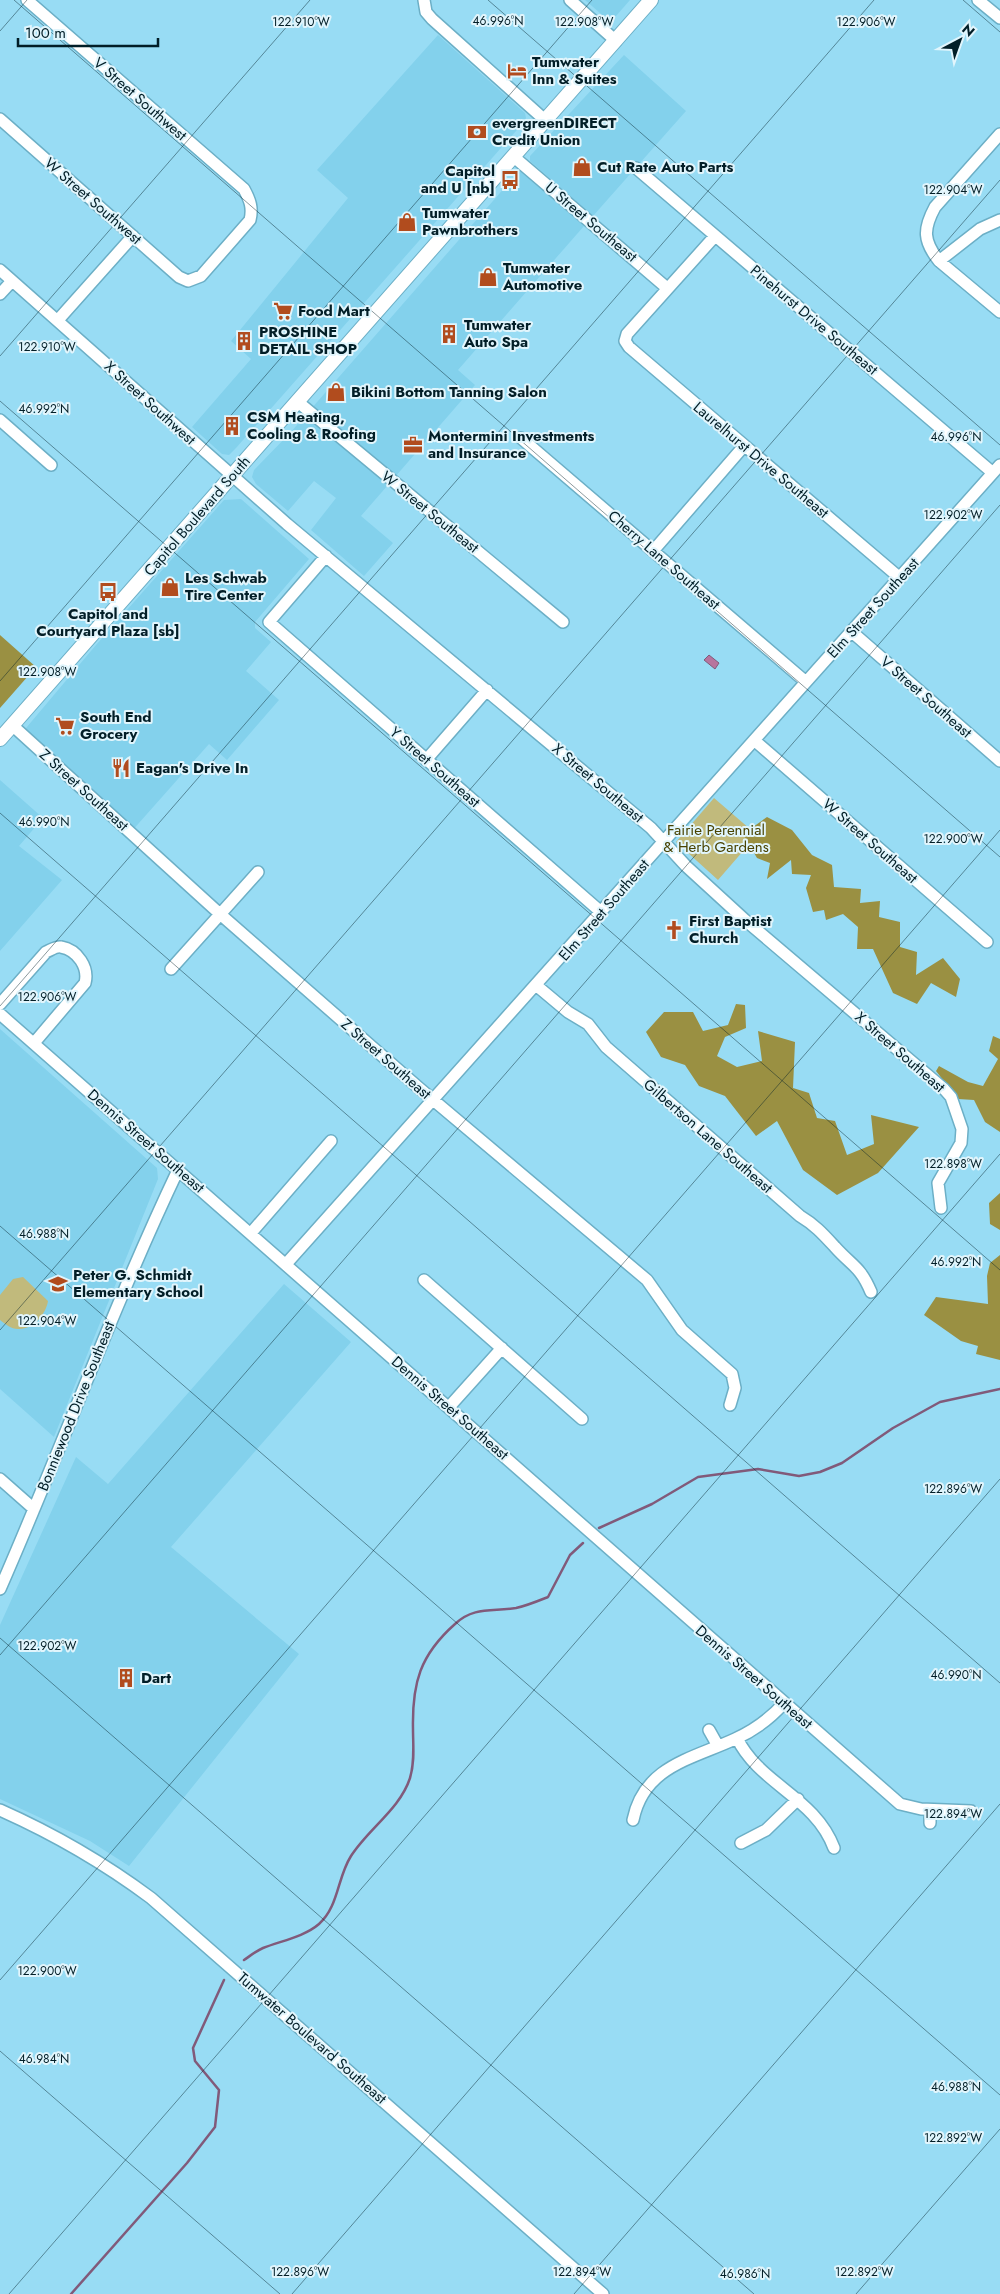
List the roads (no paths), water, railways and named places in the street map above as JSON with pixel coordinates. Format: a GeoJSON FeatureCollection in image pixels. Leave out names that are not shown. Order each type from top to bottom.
{"type":"FeatureCollection","features":[{"type":"Feature","properties":{"kind":"main road","name":"Capitol Boulevard South"},"geometry":{"type":"LineString","coordinates":[[0,739],[546,121],[650,0]]}},
{"type":"Feature","properties":{"kind":"street","name":"V Street Southwest"},"geometry":{"type":"LineString","coordinates":[[27,0],[244,190],[250,200],[252,211],[250,220],[201,276],[188,281]]}},
{"type":"Feature","properties":{"kind":"street"},"geometry":{"type":"LineString","coordinates":[[424,0],[426,12],[432,19],[546,121]]}},
{"type":"Feature","properties":{"kind":"street"},"geometry":{"type":"LineString","coordinates":[[570,0],[616,41]]}},
{"type":"Feature","properties":{"kind":"street"},"geometry":{"type":"LineString","coordinates":[[978,0],[1000,18]]}},
{"type":"Feature","properties":{"kind":"street","name":"W Street Southwest"},"geometry":{"type":"LineString","coordinates":[[0,119],[179,277],[188,281]]}},
{"type":"Feature","properties":{"kind":"street"},"geometry":{"type":"LineString","coordinates":[[1000,134],[934,208],[927,222],[926,239],[932,252],[940,261],[1000,312]]}},
{"type":"Feature","properties":{"kind":"street","name":"U Street Southeast"},"geometry":{"type":"LineString","coordinates":[[514,157],[668,288]]}},
{"type":"Feature","properties":{"kind":"street","name":"Pinehurst Drive Southeast"},"geometry":{"type":"LineString","coordinates":[[636,168],[715,236],[997,469]]}},
{"type":"Feature","properties":{"kind":"street"},"geometry":{"type":"LineString","coordinates":[[940,261],[980,229],[1000,220]]}},
{"type":"Feature","properties":{"kind":"street"},"geometry":{"type":"LineString","coordinates":[[58,320],[132,236]]}},
{"type":"Feature","properties":{"kind":"street"},"geometry":{"type":"LineString","coordinates":[[668,288],[715,236]]}},
{"type":"Feature","properties":{"kind":"street","name":"X Street Southwest"},"geometry":{"type":"LineString","coordinates":[[0,270],[233,476]]}},
{"type":"Feature","properties":{"kind":"street"},"geometry":{"type":"LineString","coordinates":[[0,294],[12,281]]}},
{"type":"Feature","properties":{"kind":"street","name":"Laurelhurst Drive Southeast"},"geometry":{"type":"LineString","coordinates":[[668,288],[627,334],[625,341],[629,347],[900,578]]}},
{"type":"Feature","properties":{"kind":"street","name":"W Street Southeast"},"geometry":{"type":"LineString","coordinates":[[298,402],[563,622]]}},
{"type":"Feature","properties":{"kind":"street"},"geometry":{"type":"LineString","coordinates":[[0,420],[50,465]]}},
{"type":"Feature","properties":{"kind":"street","name":"Cherry Lane Southeast"},"geometry":{"type":"LineString","coordinates":[[521,438],[806,682]]}},
{"type":"Feature","properties":{"kind":"street"},"geometry":{"type":"LineString","coordinates":[[653,551],[744,446]]}},
{"type":"Feature","properties":{"kind":"street","name":"Elm Street Southeast"},"geometry":{"type":"LineString","coordinates":[[286,1264],[537,986],[664,841],[997,469]]}},
{"type":"Feature","properties":{"kind":"street","name":"X Street Southeast"},"geometry":{"type":"LineString","coordinates":[[233,476],[651,828],[686,866],[745,920],[944,1089],[951,1097],[962,1129],[962,1143],[938,1183],[941,1208]]}},
{"type":"Feature","properties":{"kind":"street","name":"Y Street Southeast"},"geometry":{"type":"LineString","coordinates":[[326,556],[269,622],[601,912]]}},
{"type":"Feature","properties":{"kind":"street","name":"V Street Southeast"},"geometry":{"type":"LineString","coordinates":[[852,632],[1000,761]]}},
{"type":"Feature","properties":{"kind":"street"},"geometry":{"type":"LineString","coordinates":[[426,760],[487,690]]}},
{"type":"Feature","properties":{"kind":"street","name":"Z Street Southeast"},"geometry":{"type":"LineString","coordinates":[[12,725],[220,914],[433,1100],[647,1280],[682,1330],[732,1374],[735,1388],[730,1405]]}},
{"type":"Feature","properties":{"kind":"street","name":"W Street Southeast"},"geometry":{"type":"LineString","coordinates":[[754,740],[987,942]]}},
{"type":"Feature","properties":{"kind":"street"},"geometry":{"type":"LineString","coordinates":[[171,969],[258,872]]}},
{"type":"Feature","properties":{"kind":"street"},"geometry":{"type":"LineString","coordinates":[[0,1004],[46,952],[54,948],[62,947],[70,951],[85,966],[87,975],[85,983],[34,1043]]}},
{"type":"Feature","properties":{"kind":"street","name":"Gilbertson Lane Southeast"},"geometry":{"type":"LineString","coordinates":[[537,986],[568,1012],[588,1024],[606,1047],[800,1216],[820,1229],[835,1248],[862,1272],[871,1292]]}},
{"type":"Feature","properties":{"kind":"street","name":"Dennis Street Southeast"},"geometry":{"type":"LineString","coordinates":[[0,1014],[449,1407],[724,1652],[900,1804],[930,1810]]}},
{"type":"Feature","properties":{"kind":"street"},"geometry":{"type":"LineString","coordinates":[[251,1233],[331,1141]]}},
{"type":"Feature","properties":{"kind":"street","name":"Bonniewood Drive Southeast"},"geometry":{"type":"LineString","coordinates":[[0,1589],[107,1329],[178,1170]]}},
{"type":"Feature","properties":{"kind":"street"},"geometry":{"type":"LineString","coordinates":[[424,1280],[582,1419]]}},
{"type":"Feature","properties":{"kind":"street"},"geometry":{"type":"LineString","coordinates":[[449,1407],[502,1348]]}},
{"type":"Feature","properties":{"kind":"street"},"geometry":{"type":"LineString","coordinates":[[0,1479],[34,1509]]}},
{"type":"Feature","properties":{"kind":"street"},"geometry":{"type":"LineString","coordinates":[[633,1820],[640,1798],[657,1776],[672,1766],[737,1738],[767,1720],[784,1703]]}},
{"type":"Feature","properties":{"kind":"street"},"geometry":{"type":"LineString","coordinates":[[709,1730],[718,1746]]}},
{"type":"Feature","properties":{"kind":"street"},"geometry":{"type":"LineString","coordinates":[[737,1738],[750,1758],[820,1820],[830,1835],[834,1848]]}},
{"type":"Feature","properties":{"kind":"street"},"geometry":{"type":"LineString","coordinates":[[741,1843],[766,1830],[798,1799]]}},
{"type":"Feature","properties":{"kind":"street","name":"Tumwater Boulevard Southeast"},"geometry":{"type":"LineString","coordinates":[[0,1810],[67,1842],[131,1883],[157,1903],[604,2294]]}},
{"type":"Feature","properties":{"kind":"street"},"geometry":{"type":"LineString","coordinates":[[930,1823],[930,1810],[971,1811]]}},
{"type":"Feature","properties":{"kind":"waterway"},"geometry":{"type":"LineString","coordinates":[[599,1528],[652,1504],[698,1477],[758,1469],[799,1476],[820,1472],[842,1463],[893,1428],[940,1402],[1000,1389]]}},
{"type":"Feature","properties":{"kind":"waterway"},"geometry":{"type":"LineString","coordinates":[[244,1960],[260,1949],[313,1928],[326,1917],[346,1864],[358,1846],[399,1799],[410,1778],[413,1766],[413,1713],[417,1684],[420,1671],[434,1647],[455,1624],[469,1614],[516,1608],[548,1597],[570,1555],[583,1543]]}},
{"type":"Feature","properties":{"kind":"waterway"},"geometry":{"type":"LineString","coordinates":[[71,2294],[187,2163],[215,2127],[219,2090],[195,2061],[193,2048],[224,1980]]}},
{"type":"Feature","properties":{"kind":"place","name":"Tumwater Inn & Suites"},"geometry":{"type":"Point","coordinates":[517,71]}},
{"type":"Feature","properties":{"kind":"place","name":"evergreenDIRECT Credit Union"},"geometry":{"type":"Point","coordinates":[477,132]}},
{"type":"Feature","properties":{"kind":"place","name":"Cut Rate Auto Parts"},"geometry":{"type":"Point","coordinates":[582,167]}},
{"type":"Feature","properties":{"kind":"place","name":"Capitol and U [nb]"},"geometry":{"type":"Point","coordinates":[510,180]}},
{"type":"Feature","properties":{"kind":"place","name":"Tumwater Pawnbrothers"},"geometry":{"type":"Point","coordinates":[407,222]}},
{"type":"Feature","properties":{"kind":"place","name":"Tumwater Automotive"},"geometry":{"type":"Point","coordinates":[488,277]}},
{"type":"Feature","properties":{"kind":"place","name":"Food Mart"},"geometry":{"type":"Point","coordinates":[283,311]}},
{"type":"Feature","properties":{"kind":"place","name":"Tumwater Auto Spa"},"geometry":{"type":"Point","coordinates":[449,334]}},
{"type":"Feature","properties":{"kind":"place","name":"PROSHINE DETAIL SHOP"},"geometry":{"type":"Point","coordinates":[244,341]}},
{"type":"Feature","properties":{"kind":"place","name":"Bikini Bottom Tanning Salon"},"geometry":{"type":"Point","coordinates":[336,392]}},
{"type":"Feature","properties":{"kind":"place","name":"CSM Heating, Cooling & Roofing"},"geometry":{"type":"Point","coordinates":[232,426]}},
{"type":"Feature","properties":{"kind":"place","name":"Montermini Investments and Insurance"},"geometry":{"type":"Point","coordinates":[413,445]}},
{"type":"Feature","properties":{"kind":"place","name":"Les Schwab Tire Center"},"geometry":{"type":"Point","coordinates":[170,587]}},
{"type":"Feature","properties":{"kind":"place","name":"Capitol and Courtyard Plaza [sb]"},"geometry":{"type":"Point","coordinates":[108,592]}},
{"type":"Feature","properties":{"kind":"place","name":"South End Grocery"},"geometry":{"type":"Point","coordinates":[65,726]}},
{"type":"Feature","properties":{"kind":"place","name":"Eagan's Drive In"},"geometry":{"type":"Point","coordinates":[121,768]}},
{"type":"Feature","properties":{"kind":"place","name":"First Baptist Church"},"geometry":{"type":"Point","coordinates":[674,930]}},
{"type":"Feature","properties":{"kind":"place","name":"Peter G. Schmidt Elementary School"},"geometry":{"type":"Point","coordinates":[58,1284]}},
{"type":"Feature","properties":{"kind":"place","name":"Dart"},"geometry":{"type":"Point","coordinates":[126,1678]}},
{"type":"Feature","properties":{"kind":"park label","name":"Fairie Perennial & Herb Gardens"},"geometry":{"type":"Point","coordinates":[716,838]}}]}
